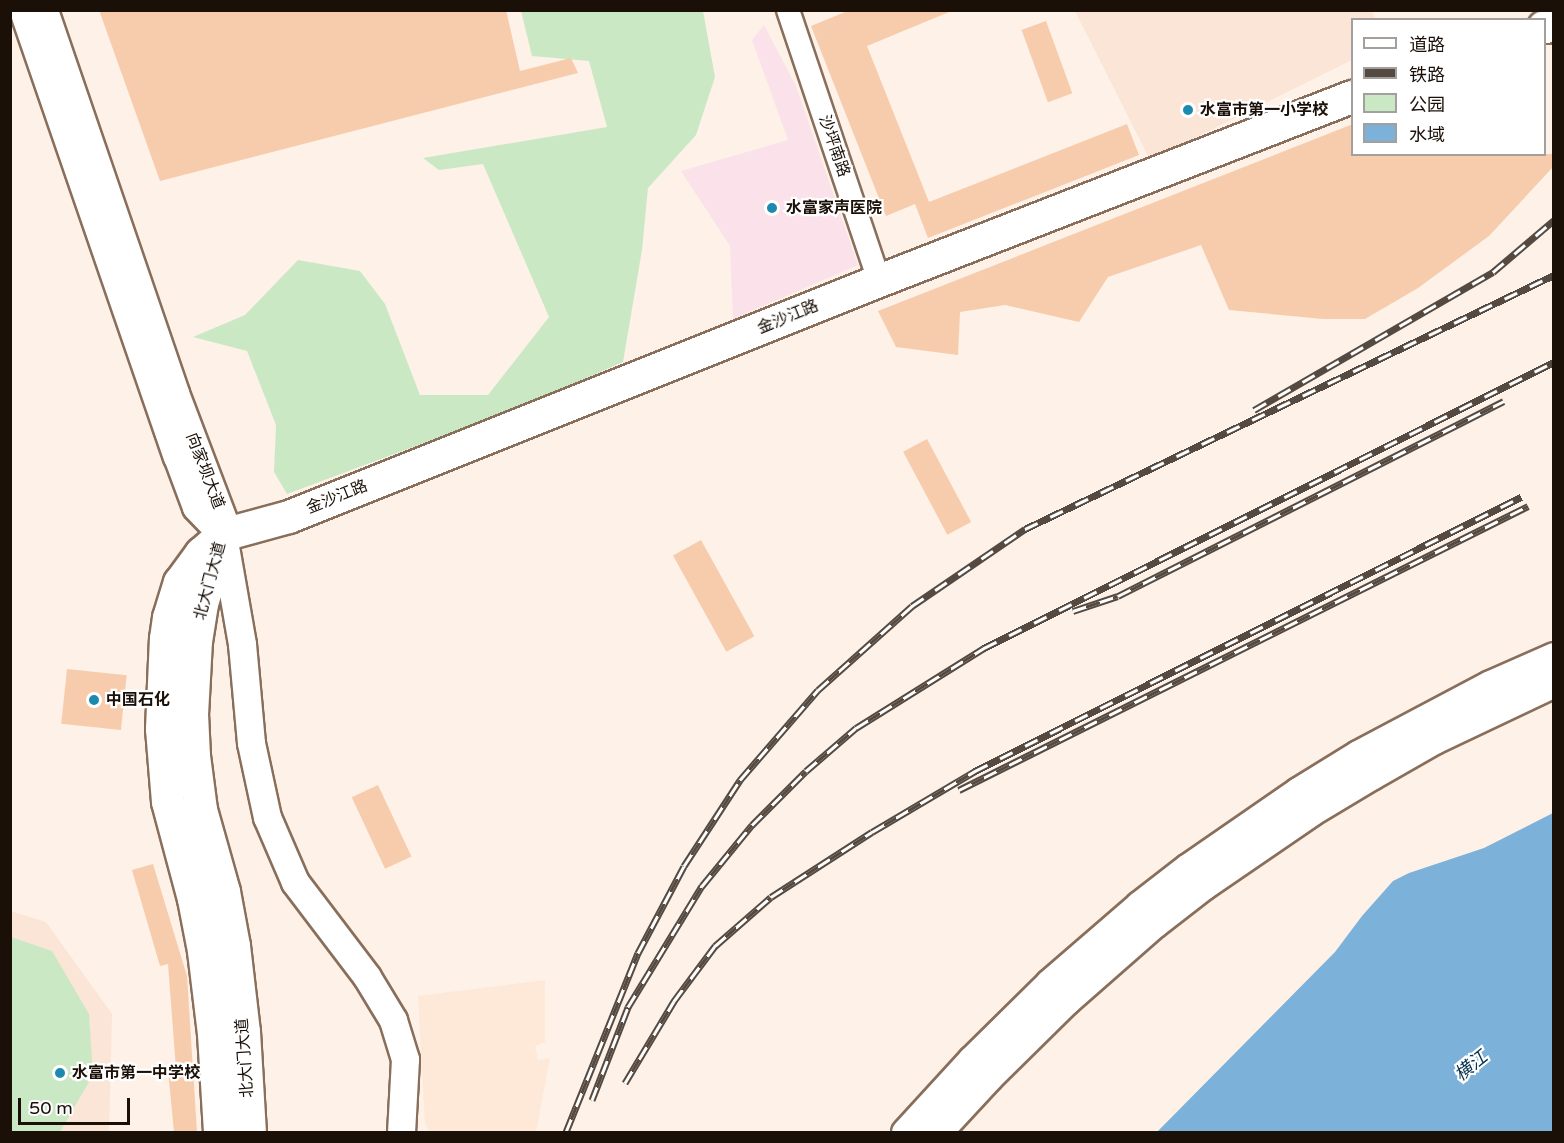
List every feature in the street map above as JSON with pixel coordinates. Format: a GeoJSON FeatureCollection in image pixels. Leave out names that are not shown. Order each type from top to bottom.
{"type":"FeatureCollection","features":[{"type":"Feature","properties":{"kind":"highway","name":"金沙江路"},"geometry":{"type":"LineString","coordinates":[[223,535],[289,517],[879,281],[1351,98]]}},
{"type":"Feature","properties":{"kind":"highway","name":"北大门大道"},"geometry":{"type":"LineString","coordinates":[[220,1132],[214,1034],[204,951],[191,884],[168,802],[162,714],[166,639],[173,601],[191,566],[223,535]]}},
{"type":"Feature","properties":{"kind":"highway","name":"北大门大道"},"geometry":{"type":"LineString","coordinates":[[223,535],[204,596],[197,635],[193,738],[200,804],[224,892],[235,956],[244,1032],[250,1132]]}},
{"type":"Feature","properties":{"kind":"main road","name":"向家坝大道"},"geometry":{"type":"LineString","coordinates":[[23,10],[188,486],[196,507],[223,535]]}},
{"type":"Feature","properties":{"kind":"main road","name":"向家坝大道"},"geometry":{"type":"LineString","coordinates":[[44,10],[175,393],[224,522],[223,535]]}},
{"type":"Feature","properties":{"kind":"main road"},"geometry":{"type":"LineString","coordinates":[[223,535],[242,644],[251,743],[267,817],[295,882],[367,977],[393,1020],[405,1059],[401,1132]]}},
{"type":"Feature","properties":{"kind":"main road"},"geometry":{"type":"LineString","coordinates":[[905,1132],[971,1060],[1049,983],[1188,867],[1288,797],[1358,754],[1490,684],[1554,656]]}},
{"type":"Feature","properties":{"kind":"main road"},"geometry":{"type":"LineString","coordinates":[[938,1132],[989,1077],[1066,1001],[1154,924],[1203,886],[1302,818],[1371,776],[1453,731],[1554,683]]}},
{"type":"Feature","properties":{"kind":"street","name":"沙坪南路"},"geometry":{"type":"LineString","coordinates":[[788,10],[879,281]]}},
{"type":"Feature","properties":{"kind":"shaded area","name":"水富市第一小学校"},"geometry":{"type":"Polygon","coordinates":[[[1371,10],[1375,18],[1351,18],[1351,60],[1150,160],[1075,11],[1371,10]]]}},
{"type":"Feature","properties":{"kind":"shaded area","name":"水富家声医院"},"geometry":{"type":"Polygon","coordinates":[[[764,25],[796,86],[858,265],[733,319],[730,246],[681,171],[788,140],[752,40],[764,25]]]}},
{"type":"Feature","properties":{"kind":"shaded area","name":"水富市第一中学校"},"geometry":{"type":"Polygon","coordinates":[[[10,911],[46,922],[112,1014],[109,1132],[11,1132],[10,911]]]}},
{"type":"Feature","properties":{"kind":"shaded area"},"geometry":{"type":"Polygon","coordinates":[[[545,980],[545,1042],[535,1046],[538,1060],[550,1058],[536,1132],[430,1132],[425,1123],[418,996],[545,980]]]}},
{"type":"Feature","properties":{"kind":"green space"},"geometry":{"type":"Polygon","coordinates":[[[521,11],[703,11],[715,77],[696,135],[648,188],[642,250],[623,362],[515,409],[287,494],[274,472],[276,425],[247,351],[193,337],[245,315],[298,260],[360,271],[385,304],[420,395],[488,395],[549,317],[483,164],[439,170],[423,158],[607,127],[589,61],[532,56],[521,11]]]}},
{"type":"Feature","properties":{"kind":"green space","name":"水富市第一中学校"},"geometry":{"type":"Polygon","coordinates":[[[11,937],[52,951],[89,1014],[93,1075],[60,1132],[11,1132],[11,937]]]}},
{"type":"Feature","properties":{"kind":"water","name":"横江"},"geometry":{"type":"Polygon","coordinates":[[[1553,813],[1553,1132],[1157,1132],[1335,952],[1362,916],[1393,881],[1409,873],[1484,848],[1553,813]]]}},
{"type":"Feature","properties":{"kind":"building"},"geometry":{"type":"Polygon","coordinates":[[[99,10],[506,10],[520,71],[571,58],[578,73],[160,181],[99,10]]]}},
{"type":"Feature","properties":{"kind":"building"},"geometry":{"type":"Polygon","coordinates":[[[850,10],[954,10],[867,46],[929,202],[1127,124],[1139,155],[928,238],[915,204],[886,216],[811,26],[850,10]]]}},
{"type":"Feature","properties":{"kind":"building"},"geometry":{"type":"Polygon","coordinates":[[[1046,21],[1072,93],[1048,102],[1022,30],[1046,21]]]}},
{"type":"Feature","properties":{"kind":"building"},"geometry":{"type":"Polygon","coordinates":[[[1351,125],[1351,156],[1546,156],[1546,154],[1554,154],[1554,166],[1489,236],[1418,288],[1365,319],[1323,319],[1229,310],[1201,245],[1108,277],[1079,322],[1005,305],[960,312],[958,355],[896,347],[878,311],[1351,125]]]}},
{"type":"Feature","properties":{"kind":"building"},"geometry":{"type":"Polygon","coordinates":[[[927,439],[971,522],[947,535],[903,452],[927,439]]]}},
{"type":"Feature","properties":{"kind":"building"},"geometry":{"type":"Polygon","coordinates":[[[701,540],[754,636],[726,652],[673,556],[701,540]]]}},
{"type":"Feature","properties":{"kind":"building","name":"中国石化"},"geometry":{"type":"Polygon","coordinates":[[[67,669],[127,675],[121,730],[61,724],[67,669]]]}},
{"type":"Feature","properties":{"kind":"building"},"geometry":{"type":"Polygon","coordinates":[[[378,785],[411,857],[385,869],[352,797],[378,785]]]}},
{"type":"Feature","properties":{"kind":"building"},"geometry":{"type":"Polygon","coordinates":[[[153,864],[187,976],[197,1132],[174,1132],[168,1070],[176,1069],[168,964],[160,966],[132,870],[153,864]]]}},
{"type":"Feature","properties":{"kind":"railway"},"geometry":{"type":"LineString","coordinates":[[1254,410],[1493,272],[1554,220]]}},
{"type":"Feature","properties":{"kind":"railway"},"geometry":{"type":"LineString","coordinates":[[566,1132],[638,953],[684,866],[740,780],[818,690],[912,606],[1025,529],[1554,275]]}},
{"type":"Feature","properties":{"kind":"railway"},"geometry":{"type":"LineString","coordinates":[[592,1100],[628,1007],[702,886],[752,825],[806,771],[856,728],[984,648],[1554,362]]}},
{"type":"Feature","properties":{"kind":"railway"},"geometry":{"type":"LineString","coordinates":[[1073,611],[1118,596],[1504,401]]}},
{"type":"Feature","properties":{"kind":"railway"},"geometry":{"type":"LineString","coordinates":[[625,1083],[674,1001],[715,946],[771,897],[872,832],[975,771],[1521,497]]}},
{"type":"Feature","properties":{"kind":"railway"},"geometry":{"type":"LineString","coordinates":[[959,790],[1528,506]]}},
{"type":"Feature","properties":{"kind":"place","name":"水富市第一小学校"},"geometry":{"type":"Point","coordinates":[1188,110]}},
{"type":"Feature","properties":{"kind":"place","name":"水富家声医院"},"geometry":{"type":"Point","coordinates":[772,208]}},
{"type":"Feature","properties":{"kind":"place","name":"中国石化"},"geometry":{"type":"Point","coordinates":[94,700]}},
{"type":"Feature","properties":{"kind":"place","name":"水富市第一中学校"},"geometry":{"type":"Point","coordinates":[60,1073]}}]}
